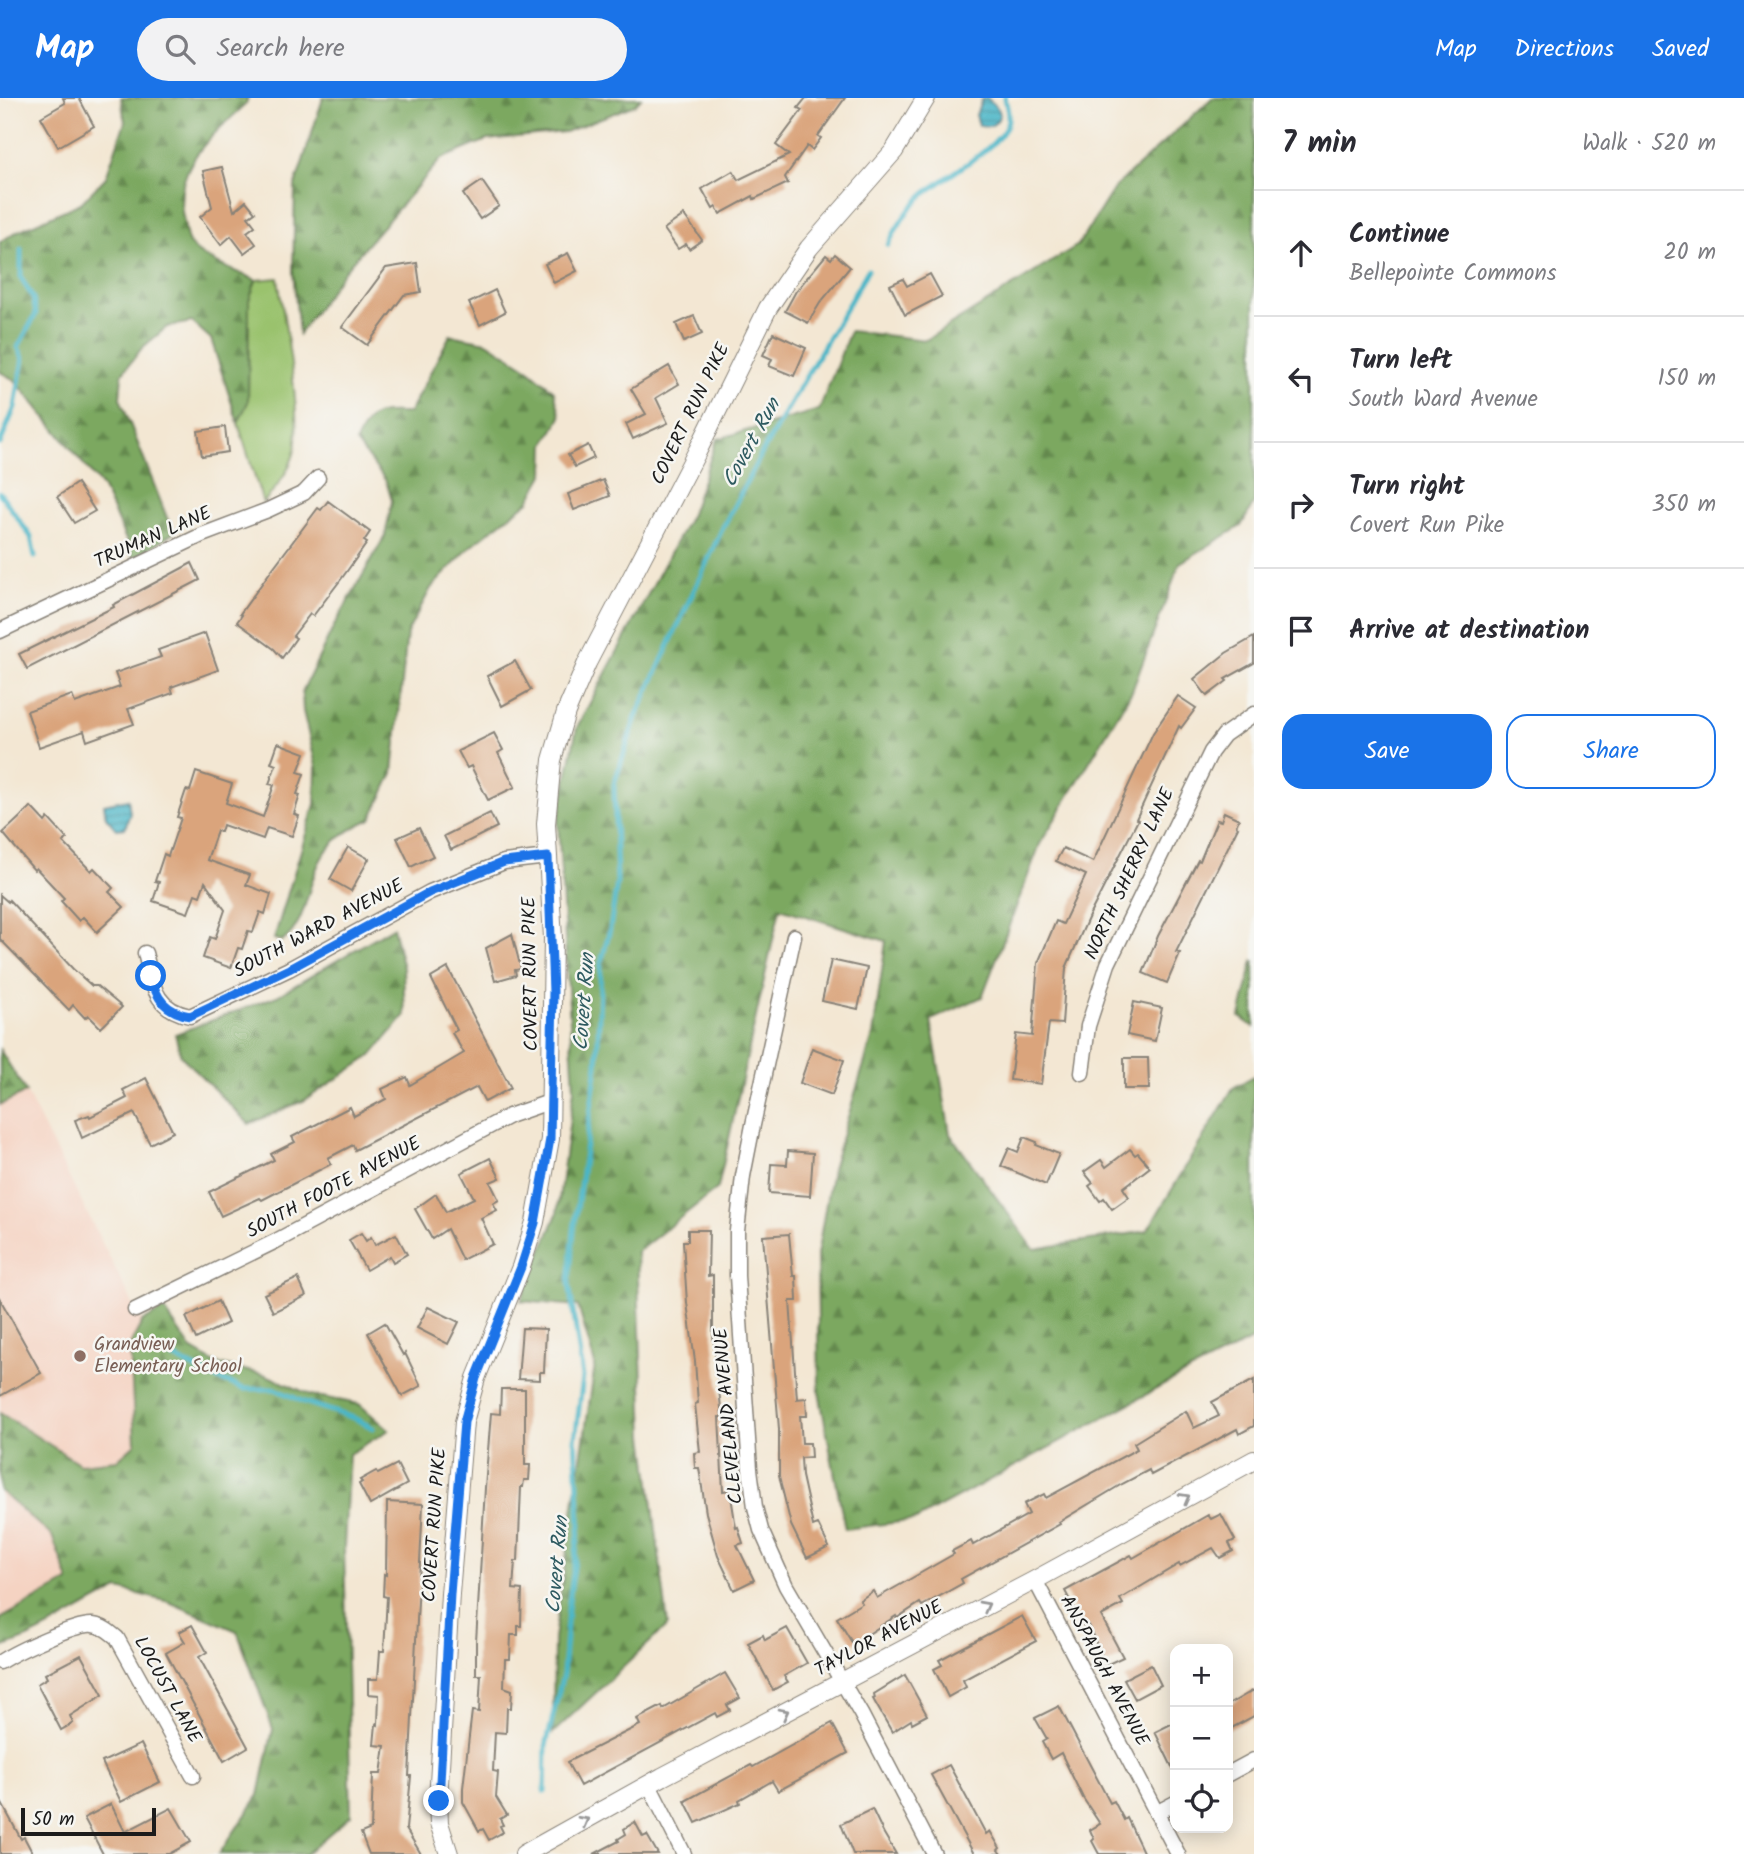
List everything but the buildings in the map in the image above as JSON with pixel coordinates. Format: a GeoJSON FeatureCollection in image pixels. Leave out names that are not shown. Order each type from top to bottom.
{"type":"FeatureCollection","features":[{"type":"Feature","properties":{"kind":"street","name":"COVERT RUN PIKE"},"geometry":{"type":"LineString","coordinates":[[449,1854],[439,1824],[439,1801],[450,1594],[464,1422],[476,1378],[521,1267],[535,1223],[550,1139],[553,938],[546,824],[552,760],[566,712],[587,663],[697,452],[768,308],[809,248],[894,151],[926,98]]}},
{"type":"Feature","properties":{"kind":"street","name":"TRUMAN LANE"},"geometry":{"type":"LineString","coordinates":[[0,631],[202,535],[304,493],[318,478]]}},
{"type":"Feature","properties":{"kind":"street","name":"NORTH SHERRY LANE"},"geometry":{"type":"LineString","coordinates":[[1082,1073],[1088,1026],[1096,998],[1129,916],[1211,752],[1224,735],[1254,714]]}},
{"type":"Feature","properties":{"kind":"street","name":"SOUTH WARD AVENUE"},"geometry":{"type":"LineString","coordinates":[[145,953],[155,993],[162,1003],[180,1015],[190,1016],[289,969],[430,892],[504,862],[548,857]]}},
{"type":"Feature","properties":{"kind":"street","name":"CLEVELAND AVENUE"},"geometry":{"type":"LineString","coordinates":[[794,936],[743,1176],[737,1231],[737,1276],[755,1507],[761,1530],[786,1586],[842,1682],[934,1854]]}},
{"type":"Feature","properties":{"kind":"street","name":"SOUTH FOOTE AVENUE"},"geometry":{"type":"LineString","coordinates":[[135,1310],[240,1259],[509,1116],[552,1101]]}},
{"type":"Feature","properties":{"kind":"street","name":"TAYLOR AVENUE"},"geometry":{"type":"LineString","coordinates":[[524,1854],[1254,1460]]}},
{"type":"Feature","properties":{"kind":"street","name":"ANSPAUGH AVENUE"},"geometry":{"type":"LineString","coordinates":[[1035,1580],[1178,1854]]}},
{"type":"Feature","properties":{"kind":"street","name":"LOCUST LANE"},"geometry":{"type":"LineString","coordinates":[[0,1662],[51,1637],[90,1625],[102,1627],[117,1639],[193,1776]]}},
{"type":"Feature","properties":{"kind":"street"},"geometry":{"type":"LineString","coordinates":[[1233,1771],[1254,1760]]}},
{"type":"Feature","properties":{"kind":"street"},"geometry":{"type":"LineString","coordinates":[[649,1785],[684,1854]]}},
{"type":"Feature","properties":{"kind":"street"},"geometry":{"type":"LineString","coordinates":[[1156,1813],[1170,1805]]}},
{"type":"Feature","properties":{"kind":"shaded area","name":"Grandview Elementary School"},"geometry":{"type":"Polygon","coordinates":[[[26,1092],[142,1322],[216,1461],[57,1547],[69,1581],[0,1619],[0,1105],[26,1092]]]}},
{"type":"Feature","properties":{"kind":"green space"},"geometry":{"type":"Polygon","coordinates":[[[121,98],[248,98],[246,104],[196,155],[183,185],[181,203],[187,238],[194,249],[256,280],[249,300],[248,402],[238,423],[211,339],[192,322],[167,327],[142,348],[122,374],[120,398],[173,533],[134,558],[103,488],[15,380],[0,372],[0,242],[18,231],[81,203],[106,177],[125,122],[121,98]]]}},
{"type":"Feature","properties":{"kind":"green space"},"geometry":{"type":"Polygon","coordinates":[[[323,98],[641,98],[635,105],[565,132],[487,140],[441,159],[344,271],[299,334],[293,272],[295,186],[323,98]]]}},
{"type":"Feature","properties":{"kind":"green space"},"geometry":{"type":"Polygon","coordinates":[[[1212,98],[1254,98],[1254,503],[1241,526],[1180,563],[1132,691],[1040,844],[982,997],[931,1020],[950,1134],[1034,1249],[1147,1231],[1233,1088],[1254,1076],[1254,1339],[1182,1375],[916,1520],[845,1529],[819,1392],[817,1255],[832,1169],[873,1035],[886,941],[780,908],[718,1188],[637,1252],[644,1435],[668,1625],[553,1733],[554,1638],[595,1365],[578,1306],[521,1301],[557,1214],[574,1089],[558,822],[577,727],[691,514],[717,439],[819,410],[850,331],[926,340],[1078,245],[1115,187],[1212,98]]]}},
{"type":"Feature","properties":{"kind":"green space"},"geometry":{"type":"Polygon","coordinates":[[[278,278],[295,397],[296,442],[287,470],[263,503],[238,423],[248,401],[249,300],[256,280],[278,278]]]}},
{"type":"Feature","properties":{"kind":"green space"},"geometry":{"type":"Polygon","coordinates":[[[450,335],[487,342],[526,367],[554,391],[561,417],[545,444],[544,475],[529,501],[471,546],[431,588],[407,633],[393,773],[371,819],[344,834],[323,856],[313,877],[303,912],[291,933],[283,941],[274,939],[315,804],[316,766],[303,711],[302,692],[335,624],[385,536],[392,501],[386,481],[356,442],[370,418],[375,415],[409,413],[450,335]]]}},
{"type":"Feature","properties":{"kind":"green space"},"geometry":{"type":"Polygon","coordinates":[[[393,927],[403,968],[405,1016],[371,1056],[305,1100],[249,1124],[181,1056],[175,1034],[277,996],[393,927]]]}},
{"type":"Feature","properties":{"kind":"green space"},"geometry":{"type":"Polygon","coordinates":[[[1254,962],[1254,1027],[1240,1017],[1254,962]]]}},
{"type":"Feature","properties":{"kind":"green space"},"geometry":{"type":"Polygon","coordinates":[[[0,1050],[26,1092],[0,1105],[0,1050]]]}},
{"type":"Feature","properties":{"kind":"green space"},"geometry":{"type":"Polygon","coordinates":[[[164,1309],[191,1349],[217,1364],[266,1375],[311,1395],[359,1404],[389,1430],[349,1454],[344,1547],[351,1815],[306,1854],[219,1854],[259,1795],[273,1729],[237,1631],[169,1602],[119,1589],[45,1629],[0,1648],[0,1619],[69,1581],[52,1536],[0,1491],[0,1413],[80,1464],[117,1460],[135,1444],[130,1345],[142,1322],[164,1309]]]}},
{"type":"Feature","properties":{"kind":"water"},"geometry":{"type":"Polygon","coordinates":[[[987,98],[1000,114],[990,126],[979,125],[976,115],[982,99],[987,98]]]}},
{"type":"Feature","properties":{"kind":"water"},"geometry":{"type":"Polygon","coordinates":[[[128,799],[130,813],[125,828],[116,829],[106,817],[104,804],[128,799]]]}},
{"type":"Feature","properties":{"kind":"waterway","name":"Covert Run"},"geometry":{"type":"LineString","coordinates":[[888,245],[902,219],[921,197],[982,153],[1002,134],[1008,118],[1005,98]]}},
{"type":"Feature","properties":{"kind":"waterway"},"geometry":{"type":"LineString","coordinates":[[0,444],[15,407],[23,358],[18,347],[36,314],[33,298],[21,278],[21,249]]}},
{"type":"Feature","properties":{"kind":"waterway","name":"Covert Run"},"geometry":{"type":"LineString","coordinates":[[545,1792],[546,1746],[563,1674],[568,1609],[580,1524],[575,1440],[583,1377],[569,1283],[597,1065],[601,963],[610,929],[617,882],[614,784],[636,717],[723,527],[763,451],[868,270]]}},
{"type":"Feature","properties":{"kind":"waterway"},"geometry":{"type":"LineString","coordinates":[[0,493],[31,537],[35,557]]}},
{"type":"Feature","properties":{"kind":"waterway"},"geometry":{"type":"LineString","coordinates":[[169,1355],[208,1375],[244,1389],[275,1389],[304,1402],[354,1418],[373,1428]]}},
{"type":"Feature","properties":{"kind":"place","name":"Grandview Elementary School"},"geometry":{"type":"Point","coordinates":[80,1356]}},
{"type":"Feature","properties":{"kind":"route"},"geometry":{"type":"LineString","coordinates":[[151,976],[155,993],[162,1003],[180,1015],[190,1016],[289,969],[430,892],[504,862],[548,857],[553,938],[550,1139],[535,1223],[521,1267],[476,1378],[464,1422],[450,1594],[439,1801]]}}]}
